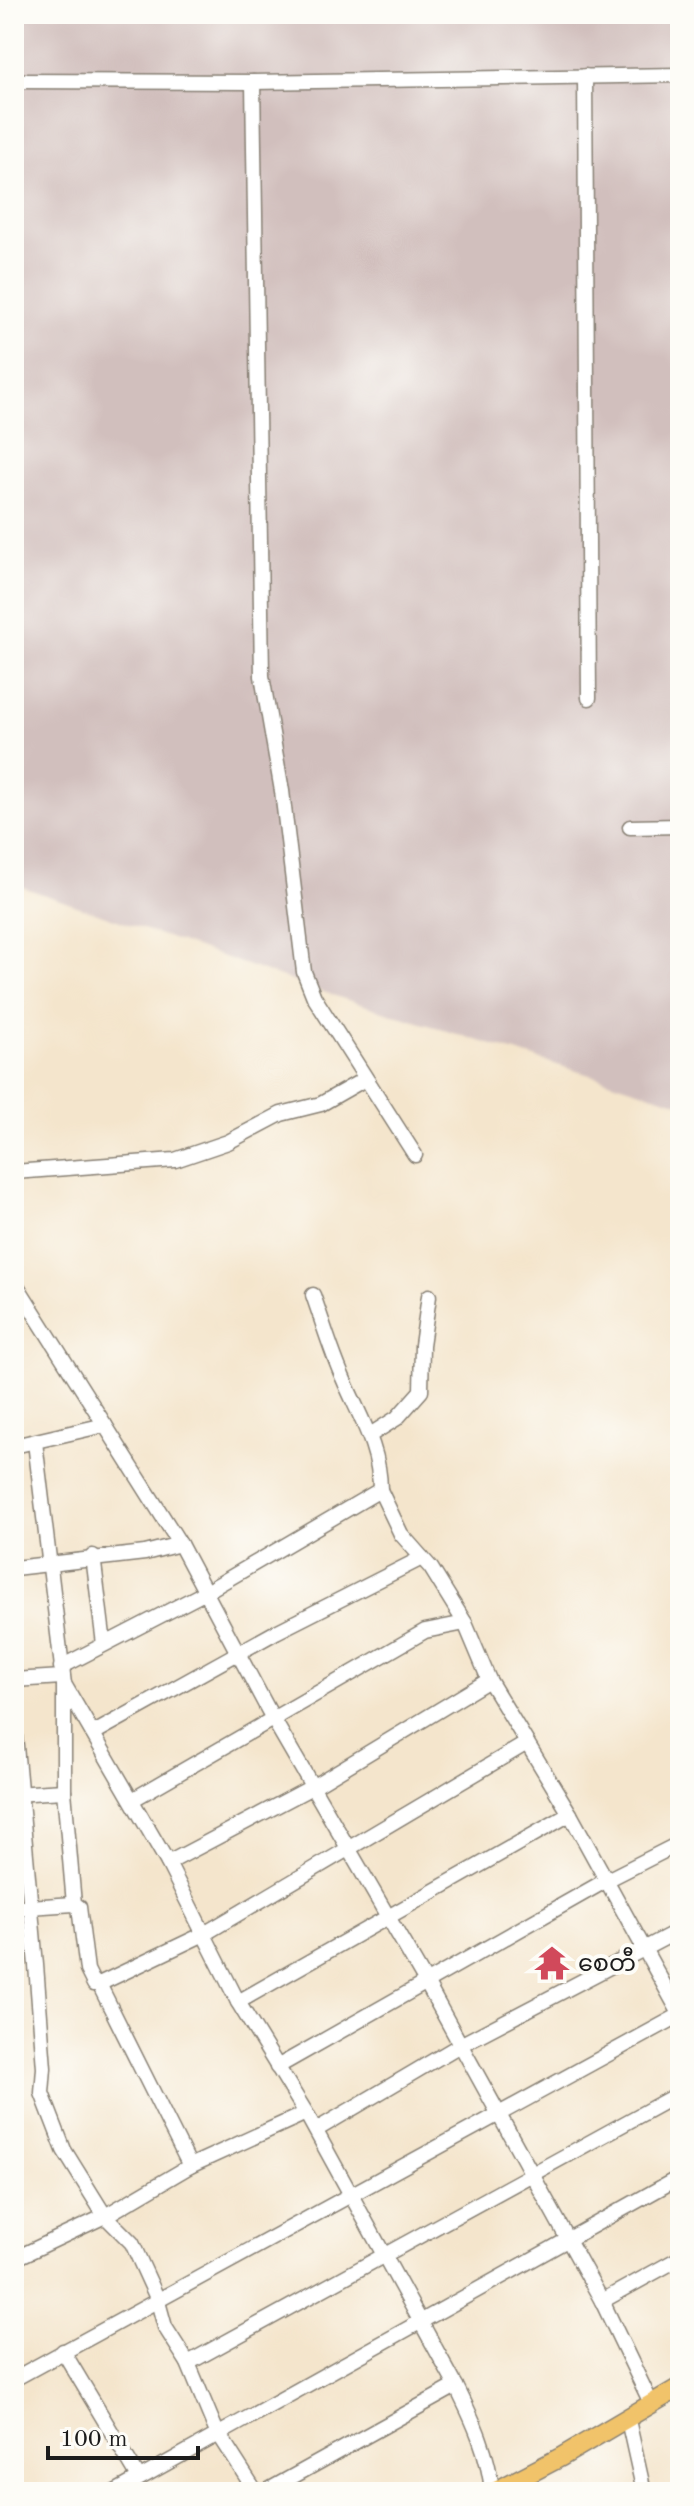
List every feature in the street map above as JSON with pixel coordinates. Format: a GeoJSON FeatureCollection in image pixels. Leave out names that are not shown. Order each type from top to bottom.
{"type":"FeatureCollection","features":[{"type":"Feature","properties":{"kind":"main road"},"geometry":{"type":"LineString","coordinates":[[493,2492],[628,2420],[680,2387]]}},
{"type":"Feature","properties":{"kind":"street"},"geometry":{"type":"LineString","coordinates":[[14,81],[253,82],[680,75]]}},
{"type":"Feature","properties":{"kind":"street"},"geometry":{"type":"LineString","coordinates":[[585,76],[589,698]]}},
{"type":"Feature","properties":{"kind":"street"},"geometry":{"type":"LineString","coordinates":[[253,82],[262,676],[282,791],[304,972],[333,1030],[415,1155]]}},
{"type":"Feature","properties":{"kind":"street"},"geometry":{"type":"LineString","coordinates":[[630,827],[680,826]]}},
{"type":"Feature","properties":{"kind":"street"},"geometry":{"type":"LineString","coordinates":[[14,1172],[175,1160],[228,1142],[281,1114],[321,1104],[365,1079]]}},
{"type":"Feature","properties":{"kind":"street"},"geometry":{"type":"LineString","coordinates":[[14,1281],[180,1544],[272,1717],[427,1984],[602,2301],[651,2403]]}},
{"type":"Feature","properties":{"kind":"street"},"geometry":{"type":"LineString","coordinates":[[14,2379],[680,2014],[570,1814],[489,1680],[465,1623],[422,1558],[401,1534],[380,1490],[380,1469],[370,1435],[342,1378],[313,1295]]}},
{"type":"Feature","properties":{"kind":"street"},"geometry":{"type":"LineString","coordinates":[[370,1435],[397,1418],[421,1391],[422,1345],[429,1296]]}},
{"type":"Feature","properties":{"kind":"street"},"geometry":{"type":"LineString","coordinates":[[14,1446],[105,1425]]}},
{"type":"Feature","properties":{"kind":"street"},"geometry":{"type":"LineString","coordinates":[[35,1442],[62,1676],[64,1791],[74,1904],[82,1914],[89,1978],[99,1984],[190,2166]]}},
{"type":"Feature","properties":{"kind":"street"},"geometry":{"type":"LineString","coordinates":[[14,1680],[62,1676],[104,1644],[204,1593],[380,1490]]}},
{"type":"Feature","properties":{"kind":"street"},"geometry":{"type":"LineString","coordinates":[[14,1568],[48,1566],[93,1556],[145,1553],[180,1544]]}},
{"type":"Feature","properties":{"kind":"street"},"geometry":{"type":"LineString","coordinates":[[93,1556],[104,1644]]}},
{"type":"Feature","properties":{"kind":"street"},"geometry":{"type":"LineString","coordinates":[[94,1733],[422,1558]]}},
{"type":"Feature","properties":{"kind":"street"},"geometry":{"type":"LineString","coordinates":[[132,1800],[425,1631],[465,1623]]}},
{"type":"Feature","properties":{"kind":"street"},"geometry":{"type":"LineString","coordinates":[[62,1676],[168,1863],[238,2002],[316,2130],[456,2386],[477,2429],[493,2492]]}},
{"type":"Feature","properties":{"kind":"street"},"geometry":{"type":"LineString","coordinates":[[168,1863],[312,1787],[489,1680]]}},
{"type":"Feature","properties":{"kind":"street"},"geometry":{"type":"LineString","coordinates":[[14,1724],[17,1793],[31,1906],[44,2068],[42,2093],[64,2150],[105,2216],[132,2243],[157,2298],[165,2327],[188,2363],[199,2396],[256,2492]]}},
{"type":"Feature","properties":{"kind":"street"},"geometry":{"type":"LineString","coordinates":[[99,1984],[204,1934],[527,1743]]}},
{"type":"Feature","properties":{"kind":"street"},"geometry":{"type":"LineString","coordinates":[[17,1793],[64,1791]]}},
{"type":"Feature","properties":{"kind":"street"},"geometry":{"type":"LineString","coordinates":[[238,2002],[385,1916],[570,1814]]}},
{"type":"Feature","properties":{"kind":"street"},"geometry":{"type":"LineString","coordinates":[[277,2067],[605,1881],[680,1843]]}},
{"type":"Feature","properties":{"kind":"street"},"geometry":{"type":"LineString","coordinates":[[14,1908],[74,1904]]}},
{"type":"Feature","properties":{"kind":"street"},"geometry":{"type":"LineString","coordinates":[[316,2130],[460,2045],[680,1930]]}},
{"type":"Feature","properties":{"kind":"street"},"geometry":{"type":"LineString","coordinates":[[188,2363],[532,2177],[680,2093]]}},
{"type":"Feature","properties":{"kind":"street"},"geometry":{"type":"LineString","coordinates":[[14,2259],[105,2216],[190,2166],[306,2113]]}},
{"type":"Feature","properties":{"kind":"street"},"geometry":{"type":"LineString","coordinates":[[115,2492],[680,2177]]}},
{"type":"Feature","properties":{"kind":"street"},"geometry":{"type":"LineString","coordinates":[[602,2301],[680,2258]]}},
{"type":"Feature","properties":{"kind":"street"},"geometry":{"type":"LineString","coordinates":[[63,2351],[139,2478]]}},
{"type":"Feature","properties":{"kind":"street"},"geometry":{"type":"LineString","coordinates":[[265,2492],[456,2386]]}},
{"type":"Feature","properties":{"kind":"street"},"geometry":{"type":"LineString","coordinates":[[628,2420],[644,2492]]}},
{"type":"Feature","properties":{"kind":"shaded area"},"geometry":{"type":"Polygon","coordinates":[[[14,14],[680,14],[680,1103],[338,997],[14,884],[14,14]]]}},
{"type":"Feature","properties":{"kind":"place","name":"စေတီ"},"geometry":{"type":"Point","coordinates":[552,1963]}}]}
